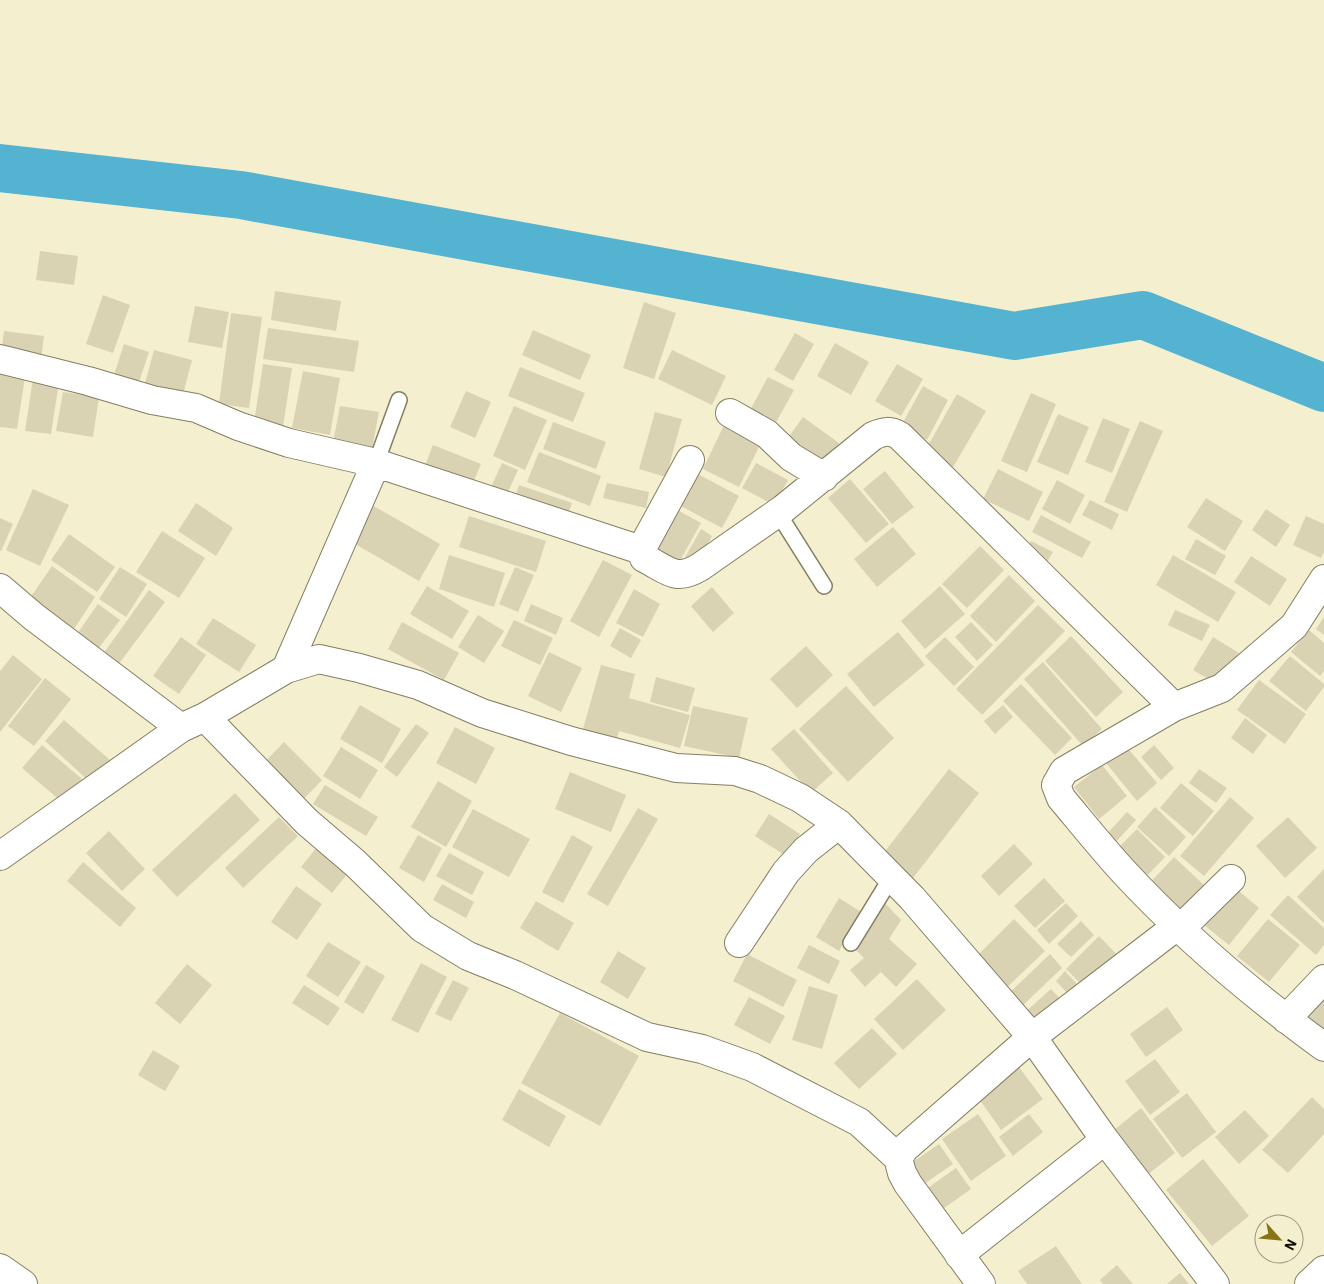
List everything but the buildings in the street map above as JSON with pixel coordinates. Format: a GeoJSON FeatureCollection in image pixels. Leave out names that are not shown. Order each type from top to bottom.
{"type":"FeatureCollection","features":[{"type":"Feature","properties":{"kind":"street"},"geometry":{"type":"LineString","coordinates":[[0,359],[88,380],[152,400],[196,408],[238,426],[289,443],[376,463],[641,550]]}},
{"type":"Feature","properties":{"kind":"street"},"geometry":{"type":"LineString","coordinates":[[730,413],[767,434],[797,461],[824,478]]}},
{"type":"Feature","properties":{"kind":"street"},"geometry":{"type":"LineString","coordinates":[[690,460],[641,550],[644,558],[678,576],[688,574],[778,513],[874,436],[883,431],[892,431],[900,436],[1174,707]]}},
{"type":"Feature","properties":{"kind":"street"},"geometry":{"type":"LineString","coordinates":[[286,669],[376,463]]}},
{"type":"Feature","properties":{"kind":"street"},"geometry":{"type":"LineString","coordinates":[[1324,579],[1294,626],[1263,655],[1222,688],[1174,707],[1064,771],[1056,785],[1061,798],[1117,864],[1179,927],[1286,1019],[1324,1048]]}},
{"type":"Feature","properties":{"kind":"street"},"geometry":{"type":"LineString","coordinates":[[0,588],[34,617],[193,723],[355,863],[422,928],[468,956],[515,975],[647,1037],[702,1049],[752,1067],[859,1122],[898,1158],[905,1179],[981,1284]]}},
{"type":"Feature","properties":{"kind":"street"},"geometry":{"type":"LineString","coordinates":[[0,856],[193,723],[286,669],[319,659],[418,685],[482,713],[571,741],[676,768],[734,771],[760,779],[800,798],[839,824],[891,878],[1032,1036],[1105,1140],[1215,1284]]}},
{"type":"Feature","properties":{"kind":"street"},"geometry":{"type":"LineString","coordinates":[[739,942],[786,872],[806,850],[839,824]]}},
{"type":"Feature","properties":{"kind":"street"},"geometry":{"type":"LineString","coordinates":[[898,1158],[905,1148],[1032,1036],[1179,927],[1231,879]]}},
{"type":"Feature","properties":{"kind":"street"},"geometry":{"type":"LineString","coordinates":[[1286,1019],[1324,979]]}},
{"type":"Feature","properties":{"kind":"street"},"geometry":{"type":"LineString","coordinates":[[959,1255],[1105,1140]]}},
{"type":"Feature","properties":{"kind":"street"},"geometry":{"type":"LineString","coordinates":[[0,1268],[23,1284]]}},
{"type":"Feature","properties":{"kind":"street"},"geometry":{"type":"LineString","coordinates":[[1309,1284],[1324,1270]]}},
{"type":"Feature","properties":{"kind":"lane"},"geometry":{"type":"LineString","coordinates":[[376,463],[399,400]]}},
{"type":"Feature","properties":{"kind":"lane"},"geometry":{"type":"LineString","coordinates":[[778,513],[824,586]]}},
{"type":"Feature","properties":{"kind":"lane"},"geometry":{"type":"LineString","coordinates":[[851,943],[891,878]]}},
{"type":"Feature","properties":{"kind":"waterway"},"geometry":{"type":"LineString","coordinates":[[0,168],[241,195],[1014,336],[1143,315],[1324,388]]}}]}
